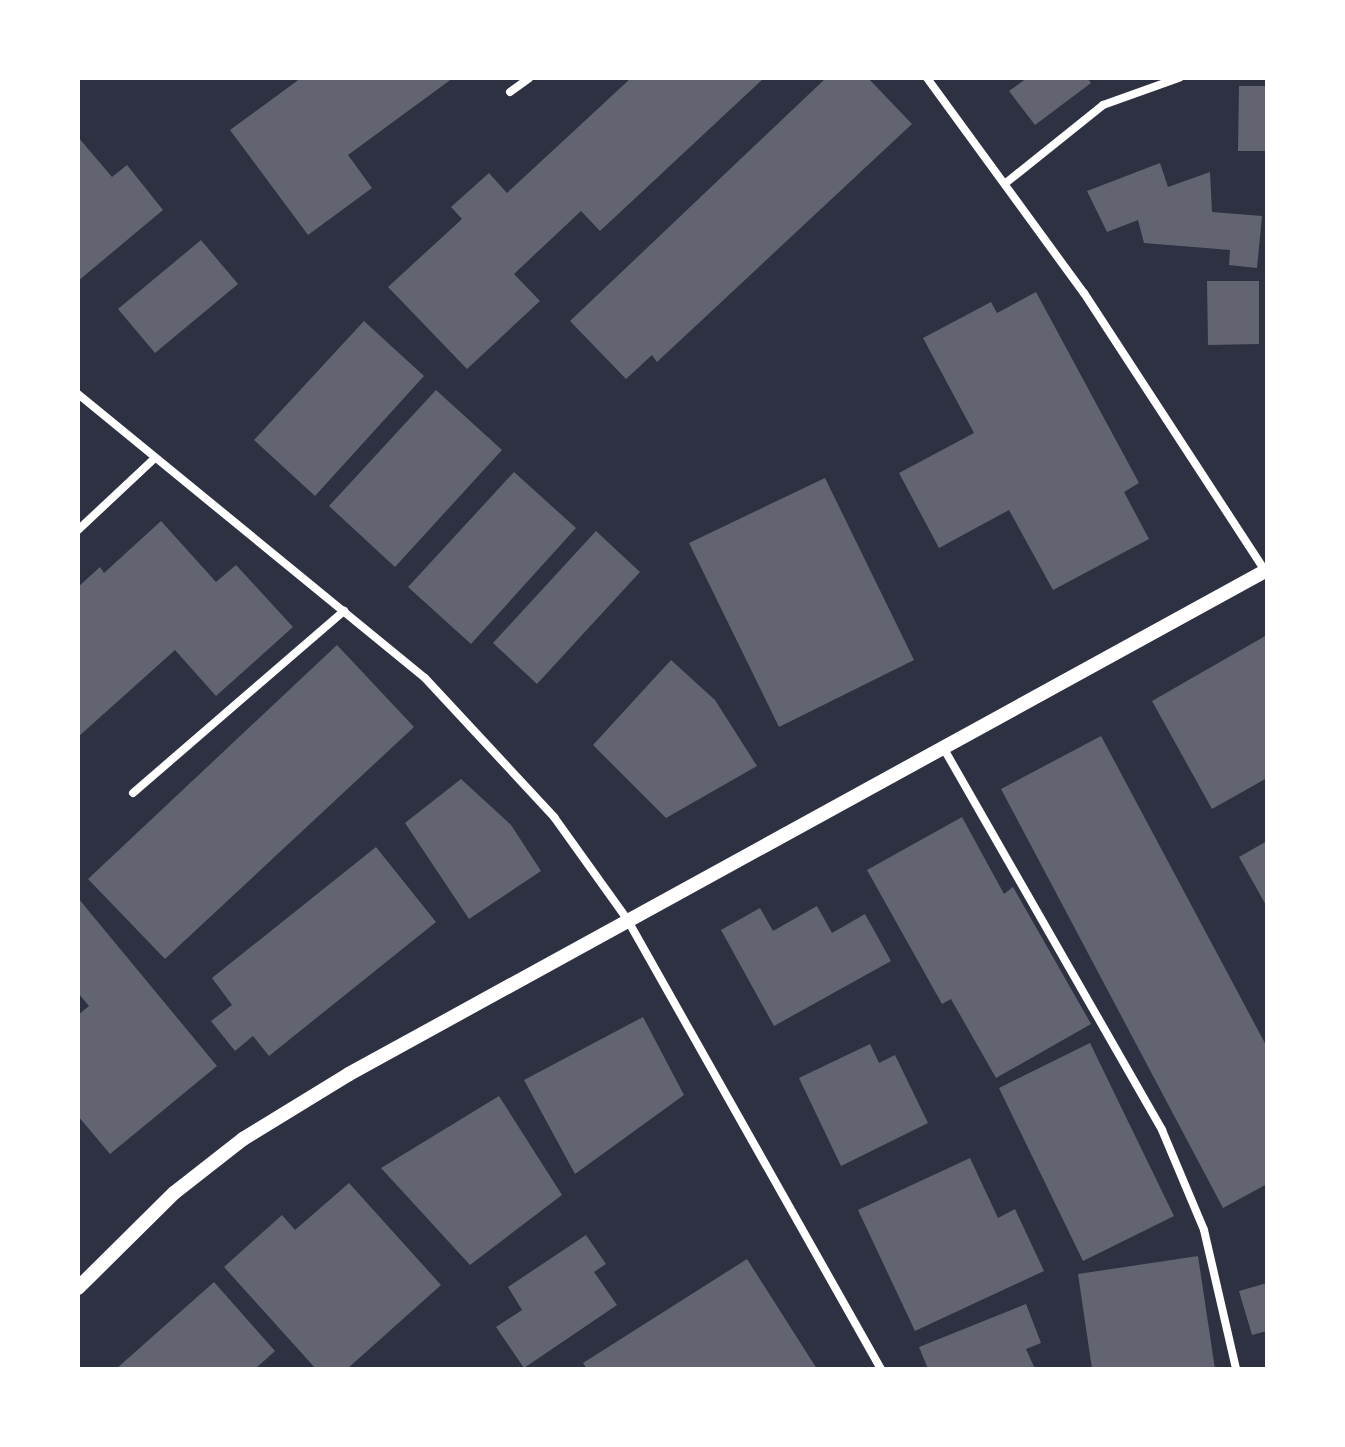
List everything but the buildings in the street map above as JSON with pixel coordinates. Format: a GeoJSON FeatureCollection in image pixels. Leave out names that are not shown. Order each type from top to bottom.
{"type":"FeatureCollection","features":[{"type":"Feature","properties":{"kind":"street"},"geometry":{"type":"LineString","coordinates":[[510,92],[529,78]]}},
{"type":"Feature","properties":{"kind":"street"},"geometry":{"type":"LineString","coordinates":[[78,1288],[174,1193],[243,1139],[349,1074],[1267,571],[1007,182],[927,78]]}},
{"type":"Feature","properties":{"kind":"street"},"geometry":{"type":"LineString","coordinates":[[1007,182],[1103,105],[1179,78]]}},
{"type":"Feature","properties":{"kind":"street"},"geometry":{"type":"LineString","coordinates":[[78,394],[425,678],[515,770],[627,919],[881,1369]]}},
{"type":"Feature","properties":{"kind":"street"},"geometry":{"type":"LineString","coordinates":[[78,530],[154,459]]}},
{"type":"Feature","properties":{"kind":"street"},"geometry":{"type":"LineString","coordinates":[[133,793],[344,611]]}},
{"type":"Feature","properties":{"kind":"street"},"geometry":{"type":"LineString","coordinates":[[944,749],[1162,1130],[1204,1230],[1236,1369]]}}]}
